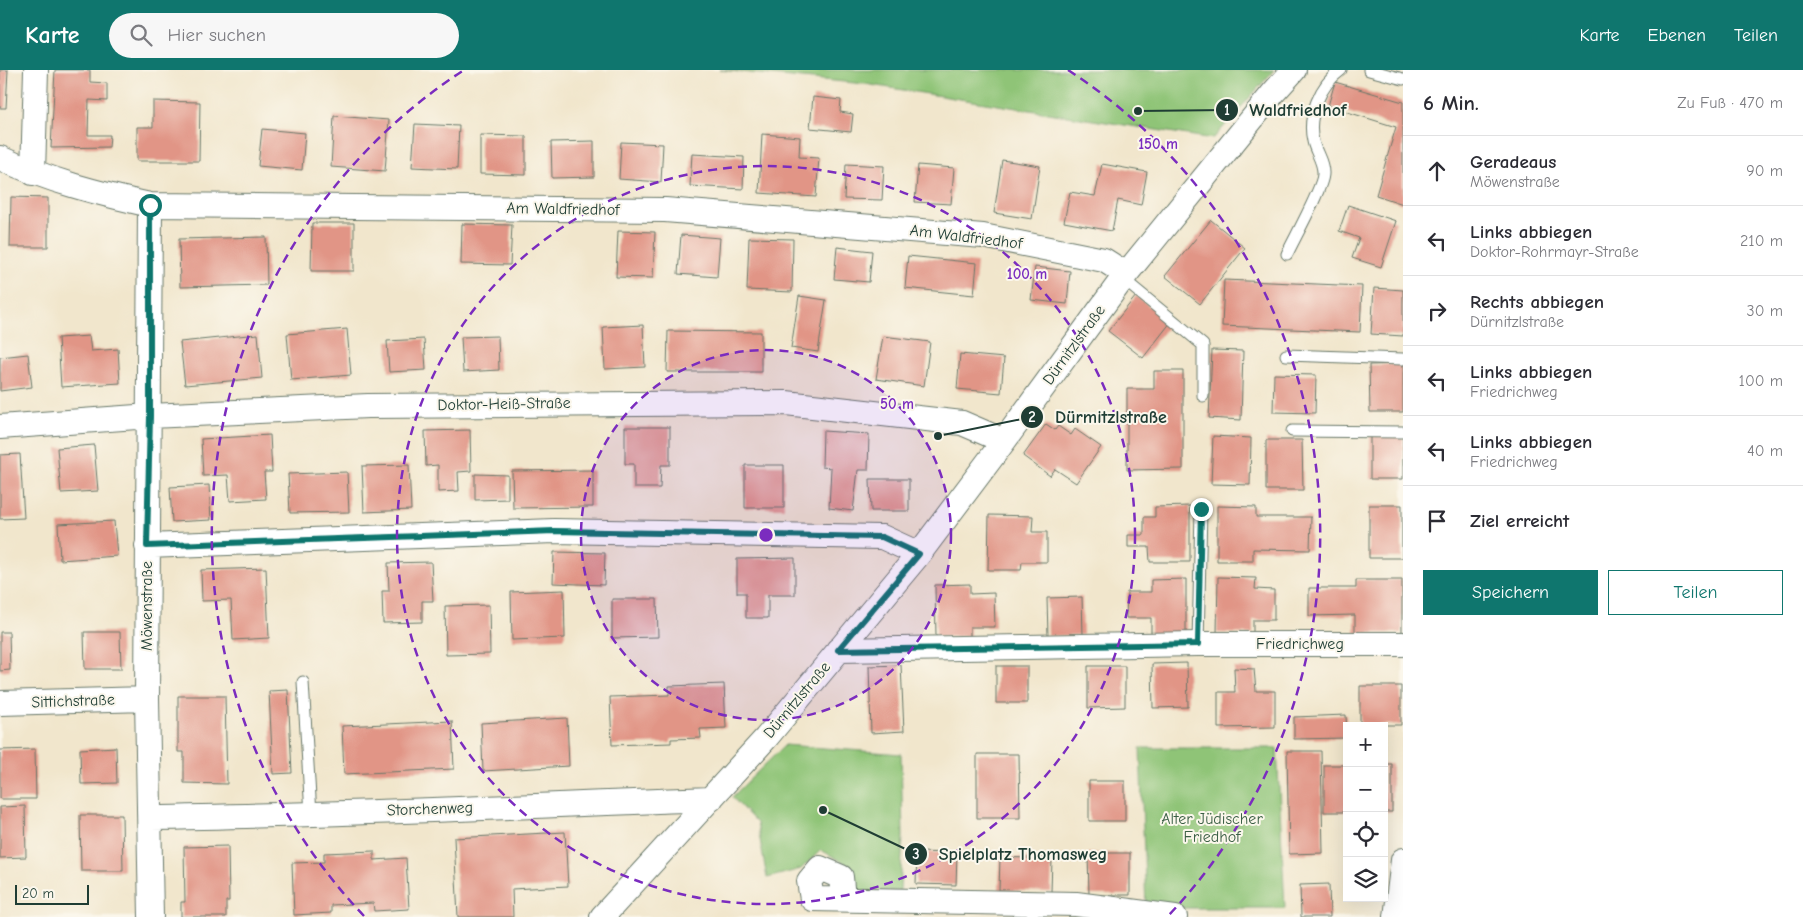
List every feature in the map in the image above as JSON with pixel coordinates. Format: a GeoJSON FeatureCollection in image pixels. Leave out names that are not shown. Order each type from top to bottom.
{"type":"FeatureCollection","features":[{"type":"Feature","properties":{"kind":"street"},"geometry":{"type":"LineString","coordinates":[[33,173],[36,70]]}},
{"type":"Feature","properties":{"kind":"street","name":"Dürnitzlstraße"},"geometry":{"type":"LineString","coordinates":[[602,917],[766,738],[919,554],[1124,276],[1294,70]]}},
{"type":"Feature","properties":{"kind":"street","name":"Am Waldfriedhof"},"geometry":{"type":"LineString","coordinates":[[0,158],[33,173],[91,192],[150,205],[666,210],[982,236],[1104,260],[1124,276]]}},
{"type":"Feature","properties":{"kind":"street","name":"Möwenstraße"},"geometry":{"type":"LineString","coordinates":[[150,205],[150,416],[147,546],[150,917]]}},
{"type":"Feature","properties":{"kind":"street","name":"Doktor-Heiß-Straße"},"geometry":{"type":"LineString","coordinates":[[0,428],[150,416],[368,406],[786,404],[962,423],[1004,441]]}},
{"type":"Feature","properties":{"kind":"street"},"geometry":{"type":"LineString","coordinates":[[147,546],[554,531],[882,537],[919,554]]}},
{"type":"Feature","properties":{"kind":"street","name":"Friedrichweg"},"geometry":{"type":"LineString","coordinates":[[838,650],[1198,644],[1403,644]]}},
{"type":"Feature","properties":{"kind":"street","name":"Sittichstraße"},"geometry":{"type":"LineString","coordinates":[[0,702],[147,698]]}},
{"type":"Feature","properties":{"kind":"street","name":"Storchenweg"},"geometry":{"type":"LineString","coordinates":[[150,818],[276,816],[711,799]]}},
{"type":"Feature","properties":{"kind":"street"},"geometry":{"type":"LineString","coordinates":[[1396,917],[1403,860]]}},
{"type":"Feature","properties":{"kind":"street"},"geometry":{"type":"LineString","coordinates":[[843,899],[964,909],[1076,904],[1104,913],[1174,917]]}},
{"type":"Feature","properties":{"kind":"lane"},"geometry":{"type":"LineString","coordinates":[[1287,254],[1324,174],[1313,142],[1311,128],[1314,108],[1330,78],[1341,70]]}},
{"type":"Feature","properties":{"kind":"lane"},"geometry":{"type":"LineString","coordinates":[[1369,70],[1403,79]]}},
{"type":"Feature","properties":{"kind":"lane"},"geometry":{"type":"LineString","coordinates":[[1124,276],[1203,345],[1203,396]]}},
{"type":"Feature","properties":{"kind":"lane"},"geometry":{"type":"LineString","coordinates":[[1286,356],[1403,359]]}},
{"type":"Feature","properties":{"kind":"lane"},"geometry":{"type":"LineString","coordinates":[[1292,431],[1403,432]]}},
{"type":"Feature","properties":{"kind":"lane"},"geometry":{"type":"LineString","coordinates":[[1198,644],[1201,509]]}},
{"type":"Feature","properties":{"kind":"lane"},"geometry":{"type":"LineString","coordinates":[[303,682],[311,814]]}},
{"type":"Feature","properties":{"kind":"green space"},"geometry":{"type":"Polygon","coordinates":[[[719,70],[1274,70],[1213,139],[865,84],[719,70]]]}},
{"type":"Feature","properties":{"kind":"green space"},"geometry":{"type":"Polygon","coordinates":[[[785,745],[901,754],[903,836],[900,891],[854,892],[852,867],[821,850],[801,869],[767,878],[757,823],[732,797],[785,745]]]}},
{"type":"Feature","properties":{"kind":"green space","name":"Alter Jüdischer Friedhof"},"geometry":{"type":"Polygon","coordinates":[[[1140,748],[1277,748],[1285,908],[1146,908],[1140,748]]]}},
{"type":"Feature","properties":{"kind":"building"},"geometry":{"type":"Polygon","coordinates":[[[0,70],[8,70],[6,108],[0,108],[0,70]]]}},
{"type":"Feature","properties":{"kind":"building"},"geometry":{"type":"Polygon","coordinates":[[[55,70],[90,70],[90,82],[107,83],[107,101],[89,100],[88,135],[110,135],[109,147],[51,148],[55,70]]]}},
{"type":"Feature","properties":{"kind":"building"},"geometry":{"type":"Polygon","coordinates":[[[1335,82],[1403,102],[1403,204],[1376,195],[1396,127],[1328,106],[1335,82]]]}},
{"type":"Feature","properties":{"kind":"building"},"geometry":{"type":"Polygon","coordinates":[[[813,97],[841,100],[840,112],[853,114],[851,132],[810,128],[813,97]]]}},
{"type":"Feature","properties":{"kind":"building"},"geometry":{"type":"Polygon","coordinates":[[[153,101],[200,102],[199,161],[137,161],[137,127],[153,127],[153,101]]]}},
{"type":"Feature","properties":{"kind":"building"},"geometry":{"type":"Polygon","coordinates":[[[334,116],[389,120],[385,171],[331,167],[334,116]]]}},
{"type":"Feature","properties":{"kind":"building"},"geometry":{"type":"Polygon","coordinates":[[[415,124],[459,126],[457,169],[412,167],[415,124]]]}},
{"type":"Feature","properties":{"kind":"building"},"geometry":{"type":"Polygon","coordinates":[[[262,129],[305,133],[302,170],[258,166],[262,129]]]}},
{"type":"Feature","properties":{"kind":"building"},"geometry":{"type":"Polygon","coordinates":[[[762,134],[800,137],[799,157],[819,158],[816,197],[759,193],[762,134]]]}},
{"type":"Feature","properties":{"kind":"building"},"geometry":{"type":"Polygon","coordinates":[[[480,135],[526,136],[526,175],[480,174],[480,135]]]}},
{"type":"Feature","properties":{"kind":"building"},"geometry":{"type":"Polygon","coordinates":[[[594,141],[594,177],[552,178],[551,142],[594,141]]]}},
{"type":"Feature","properties":{"kind":"building"},"geometry":{"type":"Polygon","coordinates":[[[621,142],[663,144],[661,182],[619,179],[621,142]]]}},
{"type":"Feature","properties":{"kind":"building"},"geometry":{"type":"Polygon","coordinates":[[[692,154],[744,157],[743,189],[690,186],[692,154]]]}},
{"type":"Feature","properties":{"kind":"building"},"geometry":{"type":"Polygon","coordinates":[[[1002,160],[1040,166],[1032,219],[994,213],[1002,160]]]}},
{"type":"Feature","properties":{"kind":"building"},"geometry":{"type":"Polygon","coordinates":[[[846,164],[884,166],[882,200],[844,199],[846,164]]]}},
{"type":"Feature","properties":{"kind":"building"},"geometry":{"type":"Polygon","coordinates":[[[1102,164],[1147,172],[1141,205],[1118,200],[1112,231],[1064,222],[1070,192],[1095,196],[1102,164]]]}},
{"type":"Feature","properties":{"kind":"building"},"geometry":{"type":"Polygon","coordinates":[[[918,165],[954,168],[951,204],[915,202],[918,165]]]}},
{"type":"Feature","properties":{"kind":"building"},"geometry":{"type":"Polygon","coordinates":[[[11,197],[48,198],[48,247],[10,247],[11,197]]]}},
{"type":"Feature","properties":{"kind":"building"},"geometry":{"type":"Polygon","coordinates":[[[1348,205],[1396,221],[1381,267],[1352,258],[1359,238],[1339,231],[1348,205]]]}},
{"type":"Feature","properties":{"kind":"building"},"geometry":{"type":"Polygon","coordinates":[[[1211,220],[1245,248],[1200,304],[1165,276],[1211,220]]]}},
{"type":"Feature","properties":{"kind":"building"},"geometry":{"type":"Polygon","coordinates":[[[312,223],[354,223],[354,271],[311,271],[312,223]]]}},
{"type":"Feature","properties":{"kind":"building"},"geometry":{"type":"Polygon","coordinates":[[[462,224],[512,225],[510,265],[461,264],[462,224]]]}},
{"type":"Feature","properties":{"kind":"building"},"geometry":{"type":"Polygon","coordinates":[[[618,231],[655,232],[653,278],[616,277],[618,231]]]}},
{"type":"Feature","properties":{"kind":"building"},"geometry":{"type":"Polygon","coordinates":[[[681,235],[720,238],[717,277],[678,274],[681,235]]]}},
{"type":"Feature","properties":{"kind":"building"},"geometry":{"type":"Polygon","coordinates":[[[266,237],[267,285],[180,287],[179,239],[266,237]]]}},
{"type":"Feature","properties":{"kind":"building"},"geometry":{"type":"Polygon","coordinates":[[[749,238],[793,239],[792,292],[747,290],[749,238]]]}},
{"type":"Feature","properties":{"kind":"building"},"geometry":{"type":"Polygon","coordinates":[[[837,247],[872,251],[869,282],[834,279],[837,247]]]}},
{"type":"Feature","properties":{"kind":"building"},"geometry":{"type":"Polygon","coordinates":[[[908,256],[977,263],[974,295],[905,288],[908,256]]]}},
{"type":"Feature","properties":{"kind":"building"},"geometry":{"type":"Polygon","coordinates":[[[1035,267],[1070,271],[1067,304],[1031,300],[1035,267]]]}},
{"type":"Feature","properties":{"kind":"building"},"geometry":{"type":"Polygon","coordinates":[[[1224,280],[1362,286],[1360,332],[1222,326],[1224,280]]]}},
{"type":"Feature","properties":{"kind":"building"},"geometry":{"type":"Polygon","coordinates":[[[1374,288],[1403,290],[1403,336],[1371,334],[1374,288]]]}},
{"type":"Feature","properties":{"kind":"building"},"geometry":{"type":"Polygon","coordinates":[[[799,296],[826,300],[818,352],[791,348],[799,296]]]}},
{"type":"Feature","properties":{"kind":"building"},"geometry":{"type":"Polygon","coordinates":[[[1136,296],[1171,322],[1143,358],[1108,331],[1136,296]]]}},
{"type":"Feature","properties":{"kind":"building"},"geometry":{"type":"Polygon","coordinates":[[[643,325],[645,367],[605,369],[603,327],[643,325]]]}},
{"type":"Feature","properties":{"kind":"building"},"geometry":{"type":"Polygon","coordinates":[[[347,329],[351,375],[291,380],[287,334],[347,329]]]}},
{"type":"Feature","properties":{"kind":"building"},"geometry":{"type":"Polygon","coordinates":[[[668,331],[761,332],[761,372],[667,372],[668,331]]]}},
{"type":"Feature","properties":{"kind":"building"},"geometry":{"type":"Polygon","coordinates":[[[258,334],[262,378],[185,385],[180,342],[258,334]]]}},
{"type":"Feature","properties":{"kind":"building"},"geometry":{"type":"Polygon","coordinates":[[[89,336],[91,351],[118,349],[120,383],[61,387],[58,338],[89,336]]]}},
{"type":"Feature","properties":{"kind":"building"},"geometry":{"type":"Polygon","coordinates":[[[498,336],[499,370],[463,372],[461,337],[498,336]]]}},
{"type":"Feature","properties":{"kind":"building"},"geometry":{"type":"Polygon","coordinates":[[[883,336],[930,342],[924,386],[876,379],[883,336]]]}},
{"type":"Feature","properties":{"kind":"building"},"geometry":{"type":"Polygon","coordinates":[[[424,339],[426,370],[389,372],[387,341],[424,339]]]}},
{"type":"Feature","properties":{"kind":"building"},"geometry":{"type":"Polygon","coordinates":[[[1212,350],[1243,351],[1241,420],[1209,418],[1212,350]]]}},
{"type":"Feature","properties":{"kind":"building"},"geometry":{"type":"Polygon","coordinates":[[[28,354],[32,387],[0,391],[0,357],[28,354]]]}},
{"type":"Feature","properties":{"kind":"building"},"geometry":{"type":"Polygon","coordinates":[[[960,354],[1004,358],[1001,393],[957,389],[960,354]]]}},
{"type":"Feature","properties":{"kind":"building"},"geometry":{"type":"Polygon","coordinates":[[[1403,364],[1403,412],[1370,412],[1369,365],[1403,364]]]}},
{"type":"Feature","properties":{"kind":"building"},"geometry":{"type":"Polygon","coordinates":[[[1154,371],[1183,371],[1183,469],[1127,470],[1127,389],[1154,389],[1154,371]]]}},
{"type":"Feature","properties":{"kind":"building"},"geometry":{"type":"Polygon","coordinates":[[[1274,374],[1316,375],[1315,413],[1273,412],[1274,374]]]}},
{"type":"Feature","properties":{"kind":"building"},"geometry":{"type":"Polygon","coordinates":[[[1046,424],[1055,430],[1058,426],[1071,435],[1075,429],[1101,447],[1076,483],[1055,469],[1050,476],[1023,456],[1046,424]]]}},
{"type":"Feature","properties":{"kind":"building"},"geometry":{"type":"Polygon","coordinates":[[[625,427],[670,427],[670,465],[661,465],[660,488],[634,488],[634,464],[625,464],[625,427]]]}},
{"type":"Feature","properties":{"kind":"building"},"geometry":{"type":"Polygon","coordinates":[[[470,430],[471,471],[458,472],[459,491],[438,492],[438,465],[426,466],[425,431],[470,430]]]}},
{"type":"Feature","properties":{"kind":"building"},"geometry":{"type":"Polygon","coordinates":[[[823,431],[869,434],[868,470],[858,470],[853,511],[829,508],[831,468],[822,467],[823,431]]]}},
{"type":"Feature","properties":{"kind":"building"},"geometry":{"type":"Polygon","coordinates":[[[270,435],[272,472],[264,472],[266,499],[230,501],[228,475],[203,476],[201,439],[270,435]]]}},
{"type":"Feature","properties":{"kind":"building"},"geometry":{"type":"Polygon","coordinates":[[[1370,435],[1403,436],[1403,479],[1370,479],[1370,435]]]}},
{"type":"Feature","properties":{"kind":"building"},"geometry":{"type":"Polygon","coordinates":[[[1213,436],[1251,438],[1250,485],[1211,484],[1213,436]]]}},
{"type":"Feature","properties":{"kind":"building"},"geometry":{"type":"Polygon","coordinates":[[[1266,440],[1302,440],[1303,490],[1266,490],[1266,440]]]}},
{"type":"Feature","properties":{"kind":"building"},"geometry":{"type":"Polygon","coordinates":[[[94,445],[98,491],[61,493],[57,448],[94,445]]]}},
{"type":"Feature","properties":{"kind":"building"},"geometry":{"type":"Polygon","coordinates":[[[20,454],[24,518],[0,519],[0,455],[20,454]]]}},
{"type":"Feature","properties":{"kind":"building"},"geometry":{"type":"Polygon","coordinates":[[[409,465],[411,510],[364,512],[362,466],[409,465]]]}},
{"type":"Feature","properties":{"kind":"building"},"geometry":{"type":"Polygon","coordinates":[[[745,465],[784,465],[784,508],[745,508],[745,465]]]}},
{"type":"Feature","properties":{"kind":"building"},"geometry":{"type":"Polygon","coordinates":[[[593,470],[593,507],[513,508],[512,471],[593,470]]]}},
{"type":"Feature","properties":{"kind":"building"},"geometry":{"type":"Polygon","coordinates":[[[347,472],[349,512],[290,513],[288,474],[347,472]]]}},
{"type":"Feature","properties":{"kind":"building"},"geometry":{"type":"Polygon","coordinates":[[[475,474],[508,475],[508,499],[475,500],[475,474]]]}},
{"type":"Feature","properties":{"kind":"building"},"geometry":{"type":"Polygon","coordinates":[[[870,479],[909,479],[909,511],[871,511],[870,479]]]}},
{"type":"Feature","properties":{"kind":"building"},"geometry":{"type":"Polygon","coordinates":[[[209,485],[211,520],[172,522],[170,487],[209,485]]]}},
{"type":"Feature","properties":{"kind":"building"},"geometry":{"type":"Polygon","coordinates":[[[1369,505],[1402,505],[1402,558],[1369,558],[1369,505]]]}},
{"type":"Feature","properties":{"kind":"building"},"geometry":{"type":"Polygon","coordinates":[[[1190,506],[1190,562],[1150,562],[1149,547],[1128,547],[1128,535],[1144,535],[1144,517],[1155,517],[1155,507],[1190,506]]]}},
{"type":"Feature","properties":{"kind":"building"},"geometry":{"type":"Polygon","coordinates":[[[1217,506],[1256,507],[1256,517],[1311,517],[1310,550],[1253,549],[1253,561],[1217,561],[1217,506]]]}},
{"type":"Feature","properties":{"kind":"building"},"geometry":{"type":"Polygon","coordinates":[[[989,515],[1033,516],[1032,532],[1047,532],[1047,562],[1022,562],[1021,570],[988,570],[989,515]]]}},
{"type":"Feature","properties":{"kind":"building"},"geometry":{"type":"Polygon","coordinates":[[[114,521],[117,556],[60,560],[58,524],[114,521]]]}},
{"type":"Feature","properties":{"kind":"building"},"geometry":{"type":"Polygon","coordinates":[[[554,552],[605,553],[604,585],[553,583],[554,552]]]}},
{"type":"Feature","properties":{"kind":"building"},"geometry":{"type":"Polygon","coordinates":[[[795,558],[795,595],[768,595],[768,618],[746,618],[746,593],[737,593],[737,559],[795,558]]]}},
{"type":"Feature","properties":{"kind":"building"},"geometry":{"type":"Polygon","coordinates":[[[431,562],[433,601],[422,601],[422,622],[383,623],[382,591],[389,591],[388,563],[431,562]]]}},
{"type":"Feature","properties":{"kind":"building"},"geometry":{"type":"Polygon","coordinates":[[[266,568],[269,638],[233,640],[231,600],[202,601],[201,570],[266,568]]]}},
{"type":"Feature","properties":{"kind":"building"},"geometry":{"type":"Polygon","coordinates":[[[1218,577],[1256,578],[1255,589],[1274,590],[1274,620],[1253,620],[1253,634],[1217,633],[1218,577]]]}},
{"type":"Feature","properties":{"kind":"building"},"geometry":{"type":"Polygon","coordinates":[[[1186,579],[1186,633],[1151,634],[1151,618],[1126,618],[1127,592],[1151,592],[1151,580],[1186,579]]]}},
{"type":"Feature","properties":{"kind":"building"},"geometry":{"type":"Polygon","coordinates":[[[1356,580],[1402,580],[1402,633],[1355,633],[1355,615],[1309,616],[1309,588],[1356,588],[1356,580]]]}},
{"type":"Feature","properties":{"kind":"building"},"geometry":{"type":"Polygon","coordinates":[[[970,584],[970,594],[994,593],[995,627],[970,627],[970,636],[936,637],[935,585],[970,584]]]}},
{"type":"Feature","properties":{"kind":"building"},"geometry":{"type":"Polygon","coordinates":[[[564,590],[565,638],[512,640],[511,592],[564,590]]]}},
{"type":"Feature","properties":{"kind":"building"},"geometry":{"type":"Polygon","coordinates":[[[1082,597],[1083,635],[1048,636],[1047,598],[1082,597]]]}},
{"type":"Feature","properties":{"kind":"building"},"geometry":{"type":"Polygon","coordinates":[[[612,599],[657,599],[658,637],[612,638],[612,599]]]}},
{"type":"Feature","properties":{"kind":"building"},"geometry":{"type":"Polygon","coordinates":[[[489,605],[490,654],[446,655],[445,606],[489,605]]]}},
{"type":"Feature","properties":{"kind":"building"},"geometry":{"type":"Polygon","coordinates":[[[0,632],[9,632],[10,670],[0,671],[0,632]]]}},
{"type":"Feature","properties":{"kind":"building"},"geometry":{"type":"Polygon","coordinates":[[[84,632],[120,632],[121,669],[85,669],[84,632]]]}},
{"type":"Feature","properties":{"kind":"building"},"geometry":{"type":"Polygon","coordinates":[[[1187,663],[1188,707],[1153,708],[1152,664],[1187,663]]]}},
{"type":"Feature","properties":{"kind":"building"},"geometry":{"type":"Polygon","coordinates":[[[901,665],[904,731],[871,733],[869,666],[901,665]]]}},
{"type":"Feature","properties":{"kind":"building"},"geometry":{"type":"Polygon","coordinates":[[[996,666],[1027,666],[1027,703],[996,703],[996,666]]]}},
{"type":"Feature","properties":{"kind":"building"},"geometry":{"type":"Polygon","coordinates":[[[1088,666],[1125,666],[1125,707],[1088,708],[1088,666]]]}},
{"type":"Feature","properties":{"kind":"building"},"geometry":{"type":"Polygon","coordinates":[[[1234,668],[1254,669],[1256,691],[1275,691],[1275,727],[1218,728],[1218,692],[1235,692],[1234,668]]]}},
{"type":"Feature","properties":{"kind":"building"},"geometry":{"type":"Polygon","coordinates":[[[724,684],[726,728],[700,729],[701,738],[671,739],[671,743],[612,745],[610,697],[669,695],[669,686],[724,684]]]}},
{"type":"Feature","properties":{"kind":"building"},"geometry":{"type":"Polygon","coordinates":[[[1360,686],[1401,686],[1401,725],[1388,725],[1388,722],[1360,722],[1360,686]]]}},
{"type":"Feature","properties":{"kind":"building"},"geometry":{"type":"Polygon","coordinates":[[[288,690],[292,773],[273,774],[269,691],[288,690]]]}},
{"type":"Feature","properties":{"kind":"building"},"geometry":{"type":"Polygon","coordinates":[[[178,696],[225,696],[227,784],[184,783],[184,752],[178,752],[178,696]]]}},
{"type":"Feature","properties":{"kind":"building"},"geometry":{"type":"Polygon","coordinates":[[[1346,715],[1346,722],[1343,722],[1343,738],[1294,739],[1294,717],[1346,715]]]}},
{"type":"Feature","properties":{"kind":"building"},"geometry":{"type":"Polygon","coordinates":[[[567,718],[569,766],[483,771],[481,723],[567,718]]]}},
{"type":"Feature","properties":{"kind":"building"},"geometry":{"type":"Polygon","coordinates":[[[452,721],[454,769],[344,774],[342,726],[452,721]]]}},
{"type":"Feature","properties":{"kind":"building"},"geometry":{"type":"Polygon","coordinates":[[[116,747],[117,783],[81,784],[80,749],[116,747]]]}},
{"type":"Feature","properties":{"kind":"building"},"geometry":{"type":"Polygon","coordinates":[[[35,749],[36,799],[0,799],[0,750],[35,749]]]}},
{"type":"Feature","properties":{"kind":"building"},"geometry":{"type":"Polygon","coordinates":[[[1287,751],[1321,751],[1323,853],[1289,854],[1287,751]]]}},
{"type":"Feature","properties":{"kind":"building"},"geometry":{"type":"Polygon","coordinates":[[[977,754],[1019,754],[1020,818],[977,818],[977,754]]]}},
{"type":"Feature","properties":{"kind":"building"},"geometry":{"type":"Polygon","coordinates":[[[1388,764],[1392,764],[1392,812],[1388,812],[1388,764]]]}},
{"type":"Feature","properties":{"kind":"building"},"geometry":{"type":"Polygon","coordinates":[[[1324,765],[1343,765],[1343,812],[1324,812],[1324,765]]]}},
{"type":"Feature","properties":{"kind":"building"},"geometry":{"type":"Polygon","coordinates":[[[1089,781],[1125,781],[1125,821],[1089,821],[1089,781]]]}},
{"type":"Feature","properties":{"kind":"building"},"geometry":{"type":"Polygon","coordinates":[[[25,806],[26,857],[0,858],[0,807],[25,806]]]}},
{"type":"Feature","properties":{"kind":"building"},"geometry":{"type":"Polygon","coordinates":[[[80,815],[122,815],[123,871],[81,871],[80,815]]]}},
{"type":"Feature","properties":{"kind":"building"},"geometry":{"type":"Polygon","coordinates":[[[565,832],[568,886],[512,889],[513,917],[458,917],[454,838],[565,832]]]}},
{"type":"Feature","properties":{"kind":"building"},"geometry":{"type":"Polygon","coordinates":[[[228,846],[229,901],[226,901],[226,917],[181,917],[181,902],[185,902],[184,847],[228,846]]]}},
{"type":"Feature","properties":{"kind":"building"},"geometry":{"type":"Polygon","coordinates":[[[374,851],[374,860],[406,858],[409,909],[374,911],[373,903],[331,905],[331,913],[294,915],[292,863],[324,862],[324,853],[374,851]]]}},
{"type":"Feature","properties":{"kind":"building"},"geometry":{"type":"Polygon","coordinates":[[[917,852],[957,853],[956,885],[916,884],[917,852]]]}},
{"type":"Feature","properties":{"kind":"building"},"geometry":{"type":"Polygon","coordinates":[[[1088,853],[1130,853],[1130,895],[1089,895],[1088,853]]]}},
{"type":"Feature","properties":{"kind":"building"},"geometry":{"type":"Polygon","coordinates":[[[1000,857],[1052,859],[1051,892],[999,890],[1000,857]]]}},
{"type":"Feature","properties":{"kind":"building"},"geometry":{"type":"Polygon","coordinates":[[[1329,884],[1330,917],[1301,917],[1300,885],[1329,884]]]}},
{"type":"Feature","properties":{"kind":"place","name":"Waldfriedhof"},"geometry":{"type":"Point","coordinates":[1138,111]}},
{"type":"Feature","properties":{"kind":"place","name":"Dürmitzlstraße"},"geometry":{"type":"Point","coordinates":[938,436]}},
{"type":"Feature","properties":{"kind":"place","name":"Spielplatz Thomasweg"},"geometry":{"type":"Point","coordinates":[823,810]}},
{"type":"Feature","properties":{"kind":"route"},"geometry":{"type":"LineString","coordinates":[[150,205],[150,416],[147,546],[554,531],[882,537],[919,554],[838,650],[1198,644],[1201,509]]}}]}
